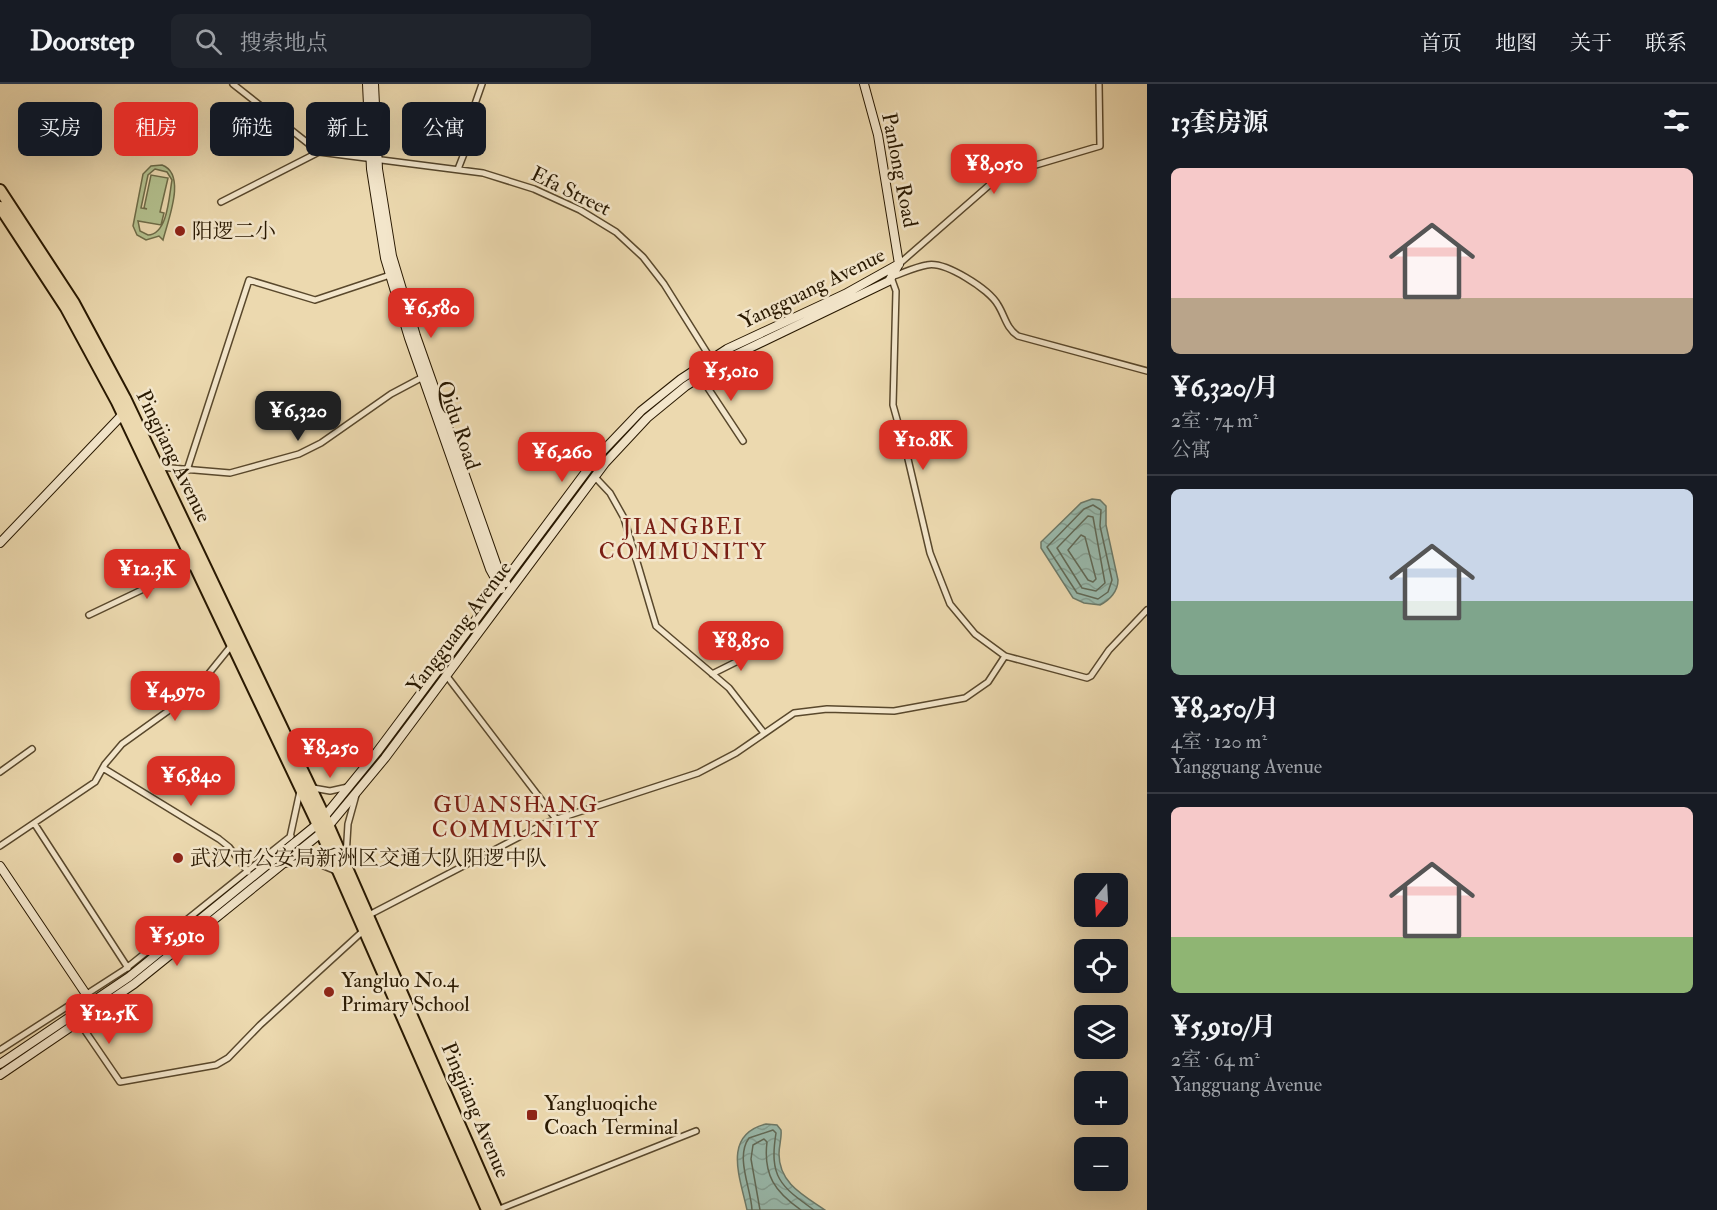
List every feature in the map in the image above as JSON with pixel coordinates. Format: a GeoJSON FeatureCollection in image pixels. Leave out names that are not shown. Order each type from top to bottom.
{"type":"FeatureCollection","features":[{"type":"Feature","properties":{"kind":"highway","name":"Pingjiang Avenue"},"geometry":{"type":"LineString","coordinates":[[0,190],[91,334],[158,467],[343,869],[365,929],[487,1210]]}},
{"type":"Feature","properties":{"kind":"highway","name":"Pingjiang Avenue"},"geometry":{"type":"LineString","coordinates":[[0,207],[66,308],[123,414],[232,644],[306,787]]}},
{"type":"Feature","properties":{"kind":"highway","name":"Pingjiang Avenue"},"geometry":{"type":"LineString","coordinates":[[343,869],[369,915],[497,1210]]}},
{"type":"Feature","properties":{"kind":"street"},"geometry":{"type":"LineString","coordinates":[[233,84],[306,143]]}},
{"type":"Feature","properties":{"kind":"street","name":"Qidu Road"},"geometry":{"type":"LineString","coordinates":[[367,84],[377,223],[390,275],[423,378],[490,569],[507,593]]}},
{"type":"Feature","properties":{"kind":"street","name":"Qidu Road"},"geometry":{"type":"LineString","coordinates":[[374,84],[374,161],[384,222],[403,294],[502,584]]}},
{"type":"Feature","properties":{"kind":"street"},"geometry":{"type":"LineString","coordinates":[[458,169],[476,123],[475,104],[482,84]]}},
{"type":"Feature","properties":{"kind":"street","name":"Panlong Road"},"geometry":{"type":"LineString","coordinates":[[864,84],[878,135],[899,264]]}},
{"type":"Feature","properties":{"kind":"street"},"geometry":{"type":"LineString","coordinates":[[899,264],[994,181],[1020,170],[1100,146],[1099,84]]}},
{"type":"Feature","properties":{"kind":"street"},"geometry":{"type":"LineString","coordinates":[[221,202],[313,156]]}},
{"type":"Feature","properties":{"kind":"street","name":"Efa Street"},"geometry":{"type":"LineString","coordinates":[[340,156],[458,169],[496,176],[534,189],[580,210],[616,232],[657,274],[711,359]]}},
{"type":"Feature","properties":{"kind":"street","name":"Yangguang Avenue"},"geometry":{"type":"LineString","coordinates":[[0,1075],[134,984],[283,865],[357,792],[594,476],[635,429],[700,376],[747,349],[869,292],[891,277],[899,264]]}},
{"type":"Feature","properties":{"kind":"street","name":"Yangguang Avenue"},"geometry":{"type":"LineString","coordinates":[[0,1064],[130,971],[250,874],[323,825],[349,787],[616,435],[667,389],[711,359],[845,294],[899,264]]}},
{"type":"Feature","properties":{"kind":"street"},"geometry":{"type":"LineString","coordinates":[[1147,371],[1018,336],[1008,327],[1000,307],[987,291],[939,266],[928,264],[891,277],[896,291],[892,405],[908,459],[930,553],[956,612],[982,640],[1005,656],[1090,677],[1109,650],[1147,610]]}},
{"type":"Feature","properties":{"kind":"street"},"geometry":{"type":"LineString","coordinates":[[187,470],[249,280],[315,300],[390,275]]}},
{"type":"Feature","properties":{"kind":"street"},"geometry":{"type":"LineString","coordinates":[[700,376],[743,441]]}},
{"type":"Feature","properties":{"kind":"street"},"geometry":{"type":"LineString","coordinates":[[158,467],[230,473],[307,451],[386,398],[423,378]]}},
{"type":"Feature","properties":{"kind":"street"},"geometry":{"type":"LineString","coordinates":[[0,543],[123,414]]}},
{"type":"Feature","properties":{"kind":"street"},"geometry":{"type":"LineString","coordinates":[[594,476],[610,493],[624,518],[656,626],[735,695],[764,733]]}},
{"type":"Feature","properties":{"kind":"street"},"geometry":{"type":"LineString","coordinates":[[89,615],[194,565]]}},
{"type":"Feature","properties":{"kind":"street"},"geometry":{"type":"LineString","coordinates":[[0,846],[95,782],[103,768],[123,744],[193,693],[232,644]]}},
{"type":"Feature","properties":{"kind":"street"},"geometry":{"type":"LineString","coordinates":[[712,674],[742,659],[747,648]]}},
{"type":"Feature","properties":{"kind":"street"},"geometry":{"type":"LineString","coordinates":[[369,915],[477,857],[555,819],[698,773],[736,753],[794,713],[827,709],[887,712],[965,698],[988,682],[1005,656]]}},
{"type":"Feature","properties":{"kind":"street"},"geometry":{"type":"LineString","coordinates":[[446,674],[555,819]]}},
{"type":"Feature","properties":{"kind":"street"},"geometry":{"type":"LineString","coordinates":[[0,772],[32,748]]}},
{"type":"Feature","properties":{"kind":"street"},"geometry":{"type":"LineString","coordinates":[[103,768],[219,839],[230,848],[250,874],[291,836]]}},
{"type":"Feature","properties":{"kind":"street"},"geometry":{"type":"LineString","coordinates":[[281,855],[291,836],[306,787],[330,791],[349,787]]}},
{"type":"Feature","properties":{"kind":"street"},"geometry":{"type":"LineString","coordinates":[[283,865],[312,861],[343,869],[348,824],[357,792]]}},
{"type":"Feature","properties":{"kind":"street"},"geometry":{"type":"LineString","coordinates":[[33,823],[130,971]]}},
{"type":"Feature","properties":{"kind":"street"},"geometry":{"type":"LineString","coordinates":[[0,866],[97,1010]]}},
{"type":"Feature","properties":{"kind":"street"},"geometry":{"type":"LineString","coordinates":[[79,1022],[120,1082],[216,1065],[228,1058],[260,1025],[365,929]]}},
{"type":"Feature","properties":{"kind":"street"},"geometry":{"type":"LineString","coordinates":[[0,1050],[89,999]]}},
{"type":"Feature","properties":{"kind":"street"},"geometry":{"type":"LineString","coordinates":[[497,1210],[696,1131]]}},
{"type":"Feature","properties":{"kind":"green space"},"geometry":{"type":"Polygon","coordinates":[[[162,165],[169,170],[175,187],[163,240],[159,236],[146,240],[137,235],[133,226],[143,174],[151,166],[162,165]],[[155,169],[148,175],[141,208],[147,209],[144,208],[151,175],[168,178],[160,212],[164,213],[161,225],[138,221],[140,231],[148,235],[155,233],[160,228],[164,221],[172,180],[167,172],[155,169]]]}},
{"type":"Feature","properties":{"kind":"water"},"geometry":{"type":"Polygon","coordinates":[[[1092,499],[1100,500],[1106,506],[1106,525],[1118,580],[1113,595],[1100,605],[1084,603],[1073,598],[1041,548],[1041,542],[1081,503],[1092,499]]]}},
{"type":"Feature","properties":{"kind":"water"},"geometry":{"type":"Polygon","coordinates":[[[766,1124],[777,1125],[781,1130],[780,1164],[788,1181],[825,1210],[747,1210],[738,1171],[739,1147],[743,1137],[766,1124]]]}},
{"type":"Feature","properties":{"kind":"place","name":"阳逻二小"},"geometry":{"type":"Point","coordinates":[180,231]}},
{"type":"Feature","properties":{"kind":"place","name":"武汉市公安局新洲区交通大队阳逻中队"},"geometry":{"type":"Point","coordinates":[178,858]}},
{"type":"Feature","properties":{"kind":"place","name":"Yangluo No.4 Primary School"},"geometry":{"type":"Point","coordinates":[329,992]}},
{"type":"Feature","properties":{"kind":"place","name":"Yangluoqiche Coach Terminal"},"geometry":{"type":"Point","coordinates":[532,1115]}},
{"type":"Feature","properties":{"kind":"district","name":"JIANGBEI COMMUNITY"},"geometry":{"type":"Point","coordinates":[683,539]}},
{"type":"Feature","properties":{"kind":"district","name":"GUANSHANG COMMUNITY"},"geometry":{"type":"Point","coordinates":[516,816]}}]}
